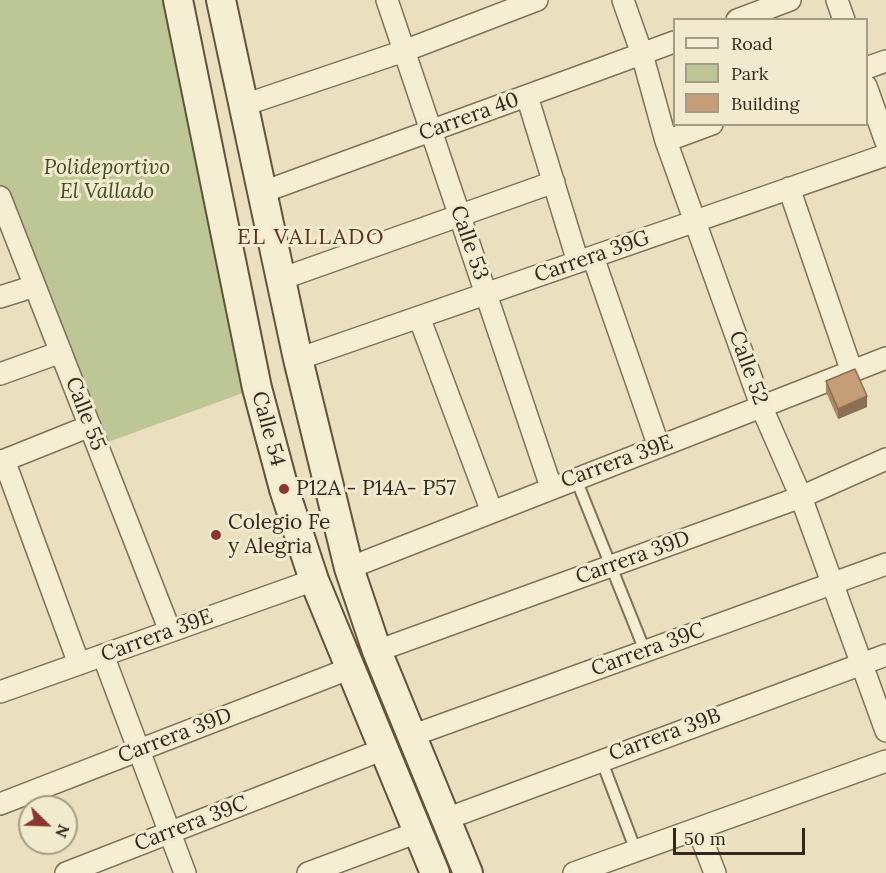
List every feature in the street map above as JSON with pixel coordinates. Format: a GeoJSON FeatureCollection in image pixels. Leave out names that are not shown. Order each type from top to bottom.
{"type":"FeatureCollection","features":[{"type":"Feature","properties":{"kind":"main road","name":"Calle 54"},"geometry":{"type":"LineString","coordinates":[[178,0],[257,388],[284,489],[314,580],[435,873]]}},
{"type":"Feature","properties":{"kind":"main road"},"geometry":{"type":"LineString","coordinates":[[227,2],[244,105],[298,359],[349,568],[377,651],[468,873]]}},
{"type":"Feature","properties":{"kind":"street","name":"Calle 53"},"geometry":{"type":"LineString","coordinates":[[387,0],[551,487]]}},
{"type":"Feature","properties":{"kind":"street"},"geometry":{"type":"LineString","coordinates":[[244,105],[404,51],[537,0]]}},
{"type":"Feature","properties":{"kind":"street","name":"Calle 52"},"geometry":{"type":"LineString","coordinates":[[622,0],[642,54],[666,141],[762,408],[801,497],[886,731]]}},
{"type":"Feature","properties":{"kind":"street"},"geometry":{"type":"LineString","coordinates":[[742,18],[790,0]]}},
{"type":"Feature","properties":{"kind":"street"},"geometry":{"type":"LineString","coordinates":[[837,0],[842,18]]}},
{"type":"Feature","properties":{"kind":"street","name":"Carrera 40"},"geometry":{"type":"LineString","coordinates":[[263,192],[673,43]]}},
{"type":"Feature","properties":{"kind":"street"},"geometry":{"type":"LineString","coordinates":[[868,68],[886,61]]}},
{"type":"Feature","properties":{"kind":"street"},"geometry":{"type":"LineString","coordinates":[[868,89],[886,142]]}},
{"type":"Feature","properties":{"kind":"street"},"geometry":{"type":"LineString","coordinates":[[527,96],[554,182],[659,447]]}},
{"type":"Feature","properties":{"kind":"street"},"geometry":{"type":"LineString","coordinates":[[666,141],[707,126]]}},
{"type":"Feature","properties":{"kind":"street","name":"Carrera 39G"},"geometry":{"type":"LineString","coordinates":[[298,359],[886,155]]}},
{"type":"Feature","properties":{"kind":"street"},"geometry":{"type":"LineString","coordinates":[[281,279],[554,182]]}},
{"type":"Feature","properties":{"kind":"street"},"geometry":{"type":"LineString","coordinates":[[789,188],[852,372]]}},
{"type":"Feature","properties":{"kind":"street","name":"Calle 55"},"geometry":{"type":"LineString","coordinates":[[0,197],[170,631]]}},
{"type":"Feature","properties":{"kind":"street"},"geometry":{"type":"LineString","coordinates":[[0,297],[35,286]]}},
{"type":"Feature","properties":{"kind":"street"},"geometry":{"type":"LineString","coordinates":[[419,317],[492,512]]}},
{"type":"Feature","properties":{"kind":"street"},"geometry":{"type":"LineString","coordinates":[[0,374],[61,352]]}},
{"type":"Feature","properties":{"kind":"street","name":"Carrera 39E"},"geometry":{"type":"LineString","coordinates":[[349,568],[551,487],[762,408],[886,358]]}},
{"type":"Feature","properties":{"kind":"street"},"geometry":{"type":"LineString","coordinates":[[80,664],[2,461],[90,426]]}},
{"type":"Feature","properties":{"kind":"street","name":"Carrera 39D"},"geometry":{"type":"LineString","coordinates":[[377,651],[801,497],[886,459]]}},
{"type":"Feature","properties":{"kind":"street","name":"Carrera 39C"},"geometry":{"type":"LineString","coordinates":[[411,736],[886,564]]}},
{"type":"Feature","properties":{"kind":"street","name":"Carrera 39E"},"geometry":{"type":"LineString","coordinates":[[0,692],[314,580]]}},
{"type":"Feature","properties":{"kind":"street"},"geometry":{"type":"LineString","coordinates":[[103,655],[185,873]]}},
{"type":"Feature","properties":{"kind":"street","name":"Carrera 39B"},"geometry":{"type":"LineString","coordinates":[[446,819],[601,759],[886,655]]}},
{"type":"Feature","properties":{"kind":"street","name":"Carrera 39D"},"geometry":{"type":"LineString","coordinates":[[0,804],[351,668]]}},
{"type":"Feature","properties":{"kind":"street","name":"Carrera 39C"},"geometry":{"type":"LineString","coordinates":[[66,873],[384,749]]}},
{"type":"Feature","properties":{"kind":"street"},"geometry":{"type":"LineString","coordinates":[[574,873],[886,761]]}},
{"type":"Feature","properties":{"kind":"street"},"geometry":{"type":"LineString","coordinates":[[698,829],[715,873]]}},
{"type":"Feature","properties":{"kind":"street"},"geometry":{"type":"LineString","coordinates":[[308,873],[418,832]]}},
{"type":"Feature","properties":{"kind":"lane"},"geometry":{"type":"LineString","coordinates":[[576,479],[645,651]]}},
{"type":"Feature","properties":{"kind":"lane"},"geometry":{"type":"LineString","coordinates":[[601,759],[636,851]]}},
{"type":"Feature","properties":{"kind":"green space","name":"Polideportivo El Vallado"},"geometry":{"type":"Polygon","coordinates":[[[0,0],[178,0],[257,388],[97,446],[0,197],[0,0]]]}},
{"type":"Feature","properties":{"kind":"building"},"geometry":{"type":"Polygon","coordinates":[[[855,369],[867,396],[838,409],[826,381],[855,369]]]}},
{"type":"Feature","properties":{"kind":"place","name":"P12A - P14A- P57"},"geometry":{"type":"Point","coordinates":[284,489]}},
{"type":"Feature","properties":{"kind":"place","name":"Colegio Fe y Alegria"},"geometry":{"type":"Point","coordinates":[216,535]}},
{"type":"Feature","properties":{"kind":"district","name":"EL VALLADO"},"geometry":{"type":"Point","coordinates":[311,238]}}]}
